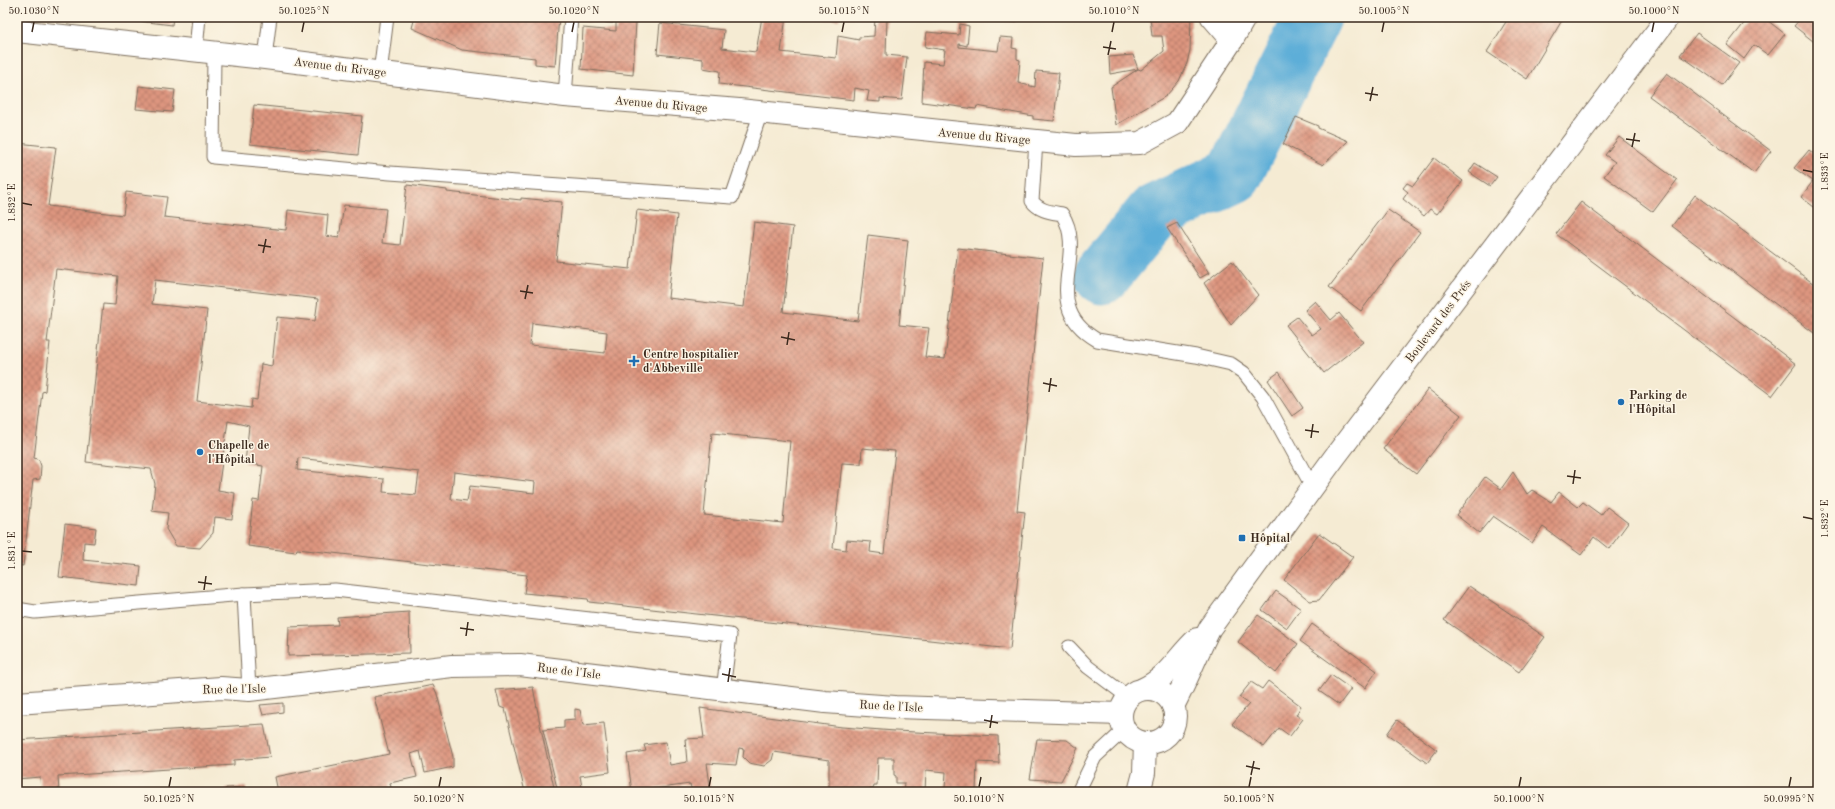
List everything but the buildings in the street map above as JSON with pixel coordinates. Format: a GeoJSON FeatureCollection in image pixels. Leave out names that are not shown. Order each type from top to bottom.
{"type":"FeatureCollection","features":[{"type":"Feature","properties":{"kind":"street"},"geometry":{"type":"LineString","coordinates":[[1212,17],[1232,40]]}},
{"type":"Feature","properties":{"kind":"street","name":"Avenue du Rivage"},"geometry":{"type":"LineString","coordinates":[[18,26],[565,96],[761,112],[1076,145],[1140,143],[1177,124],[1232,40],[1245,17]]}},
{"type":"Feature","properties":{"kind":"street","name":"Boulevard des Prés"},"geometry":{"type":"LineString","coordinates":[[1173,706],[1186,682],[1195,657],[1210,628],[1313,488],[1668,17]]}},
{"type":"Feature","properties":{"kind":"street","name":"Boulevard des Prés"},"geometry":{"type":"LineString","coordinates":[[1129,707],[1156,683],[1187,648],[1210,628]]}},
{"type":"Feature","properties":{"kind":"street","name":"Rue de l'Isle"},"geometry":{"type":"LineString","coordinates":[[17,703],[221,688],[249,690],[452,666],[520,665],[825,702],[894,707],[1129,707]]}},
{"type":"Feature","properties":{"kind":"street"},"geometry":{"type":"LineString","coordinates":[[1153,689],[1161,692],[1168,698],[1173,706],[1175,715],[1169,732],[1158,740],[1145,743],[1130,736],[1129,707],[1153,689]]}},
{"type":"Feature","properties":{"kind":"street"},"geometry":{"type":"LineString","coordinates":[[1139,792],[1144,773],[1145,743]]}},
{"type":"Feature","properties":{"kind":"lane"},"geometry":{"type":"LineString","coordinates":[[199,17],[205,51],[213,157],[390,173],[732,197],[761,112]]}},
{"type":"Feature","properties":{"kind":"lane"},"geometry":{"type":"LineString","coordinates":[[265,58],[270,17]]}},
{"type":"Feature","properties":{"kind":"lane"},"geometry":{"type":"LineString","coordinates":[[380,73],[387,17]]}},
{"type":"Feature","properties":{"kind":"lane"},"geometry":{"type":"LineString","coordinates":[[565,96],[571,17]]}},
{"type":"Feature","properties":{"kind":"lane"},"geometry":{"type":"LineString","coordinates":[[1036,141],[1032,201],[1036,207],[1044,211],[1062,214],[1068,223],[1071,235],[1065,293],[1071,314],[1085,333],[1097,340],[1196,356],[1231,364],[1244,373],[1263,397],[1313,488]]}},
{"type":"Feature","properties":{"kind":"lane"},"geometry":{"type":"LineString","coordinates":[[17,609],[35,612],[244,594],[335,590],[730,635],[723,690]]}},
{"type":"Feature","properties":{"kind":"lane"},"geometry":{"type":"LineString","coordinates":[[244,594],[249,690]]}},
{"type":"Feature","properties":{"kind":"lane"},"geometry":{"type":"LineString","coordinates":[[1069,647],[1129,707],[1095,757],[1078,792]]}},
{"type":"Feature","properties":{"kind":"waterway"},"geometry":{"type":"LineString","coordinates":[[1102,276],[1154,213],[1234,175],[1313,17]]}},
{"type":"Feature","properties":{"kind":"place","name":"Centre hospitalier d'Abbeville"},"geometry":{"type":"Point","coordinates":[634,361]}},
{"type":"Feature","properties":{"kind":"place","name":"Parking de l'Hôpital"},"geometry":{"type":"Point","coordinates":[1621,402]}},
{"type":"Feature","properties":{"kind":"place","name":"Chapelle de l'Hôpital"},"geometry":{"type":"Point","coordinates":[200,452]}},
{"type":"Feature","properties":{"kind":"place","name":"Hôpital"},"geometry":{"type":"Point","coordinates":[1242,538]}}]}
